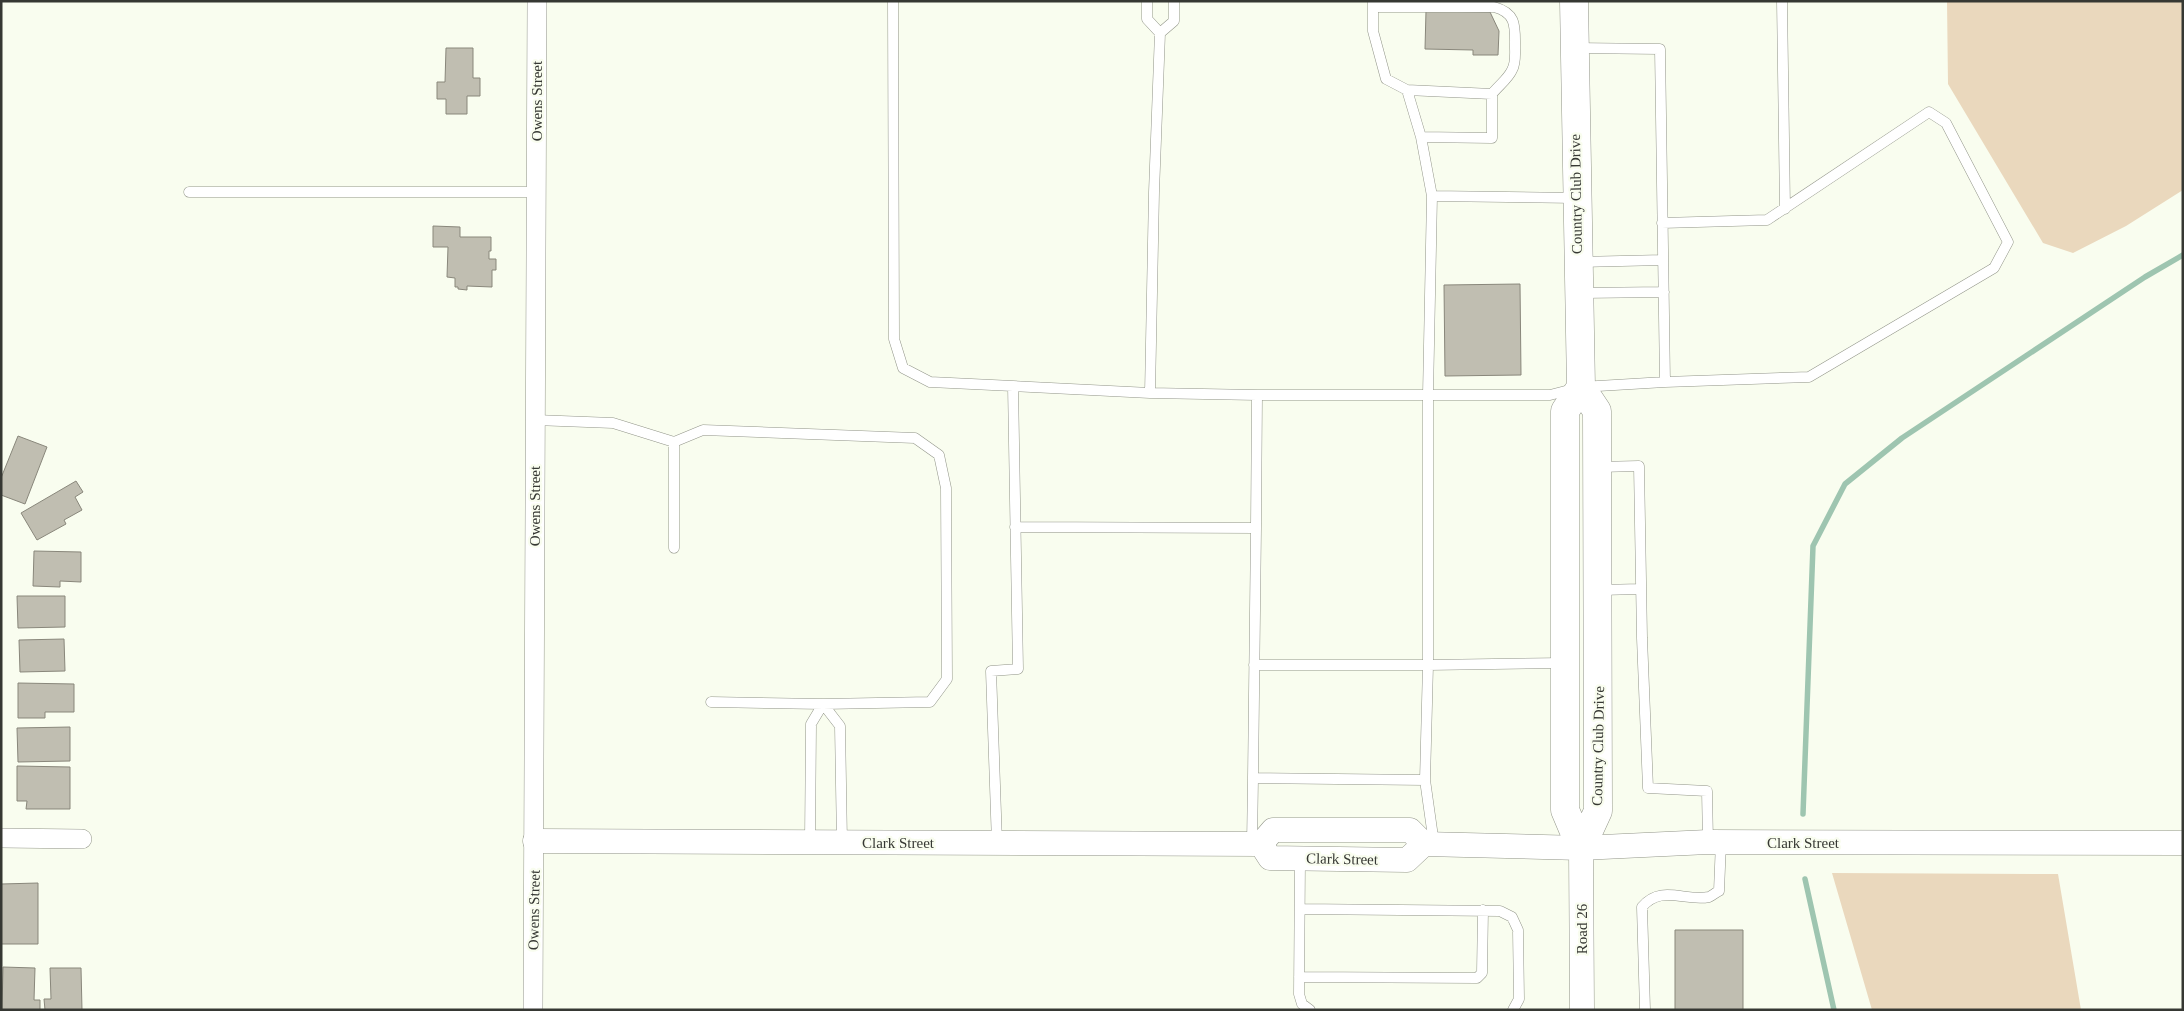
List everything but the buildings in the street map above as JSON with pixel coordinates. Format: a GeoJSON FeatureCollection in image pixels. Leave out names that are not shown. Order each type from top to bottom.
{"type":"FeatureCollection","features":[{"type":"Feature","properties":{"kind":"main road","name":"Country Club Drive"},"geometry":{"type":"LineString","coordinates":[[1574,1],[1577,262],[1581,387],[1597,411],[1598,468],[1598,811],[1581,848]]}},
{"type":"Feature","properties":{"kind":"main road"},"geometry":{"type":"LineString","coordinates":[[1581,387],[1565,411],[1565,810],[1581,848]]}},
{"type":"Feature","properties":{"kind":"street","name":"Owens Street"},"geometry":{"type":"LineString","coordinates":[[533,1010],[537,1]]}},
{"type":"Feature","properties":{"kind":"street","name":"Clark Street"},"geometry":{"type":"LineString","coordinates":[[535,841],[1257,844],[1273,830],[1410,830],[1429,844],[1581,848],[1714,842],[2183,843]]}},
{"type":"Feature","properties":{"kind":"street"},"geometry":{"type":"LineString","coordinates":[[1300,859],[1300,851],[1304,846],[1315,843],[1378,843],[1388,838],[1392,830]]}},
{"type":"Feature","properties":{"kind":"street"},"geometry":{"type":"LineString","coordinates":[[1,838],[82,839]]}},
{"type":"Feature","properties":{"kind":"street","name":"Clark Street"},"geometry":{"type":"LineString","coordinates":[[1257,844],[1270,858],[1407,860],[1429,844]]}},
{"type":"Feature","properties":{"kind":"street","name":"Road 26"},"geometry":{"type":"LineString","coordinates":[[1581,848],[1582,1010]]}},
{"type":"Feature","properties":{"kind":"lane"},"geometry":{"type":"LineString","coordinates":[[893,1],[894,339],[903,368],[930,382],[1150,393],[1550,395],[1581,387],[1809,377],[1994,268],[2008,242],[1946,124],[1929,112],[1767,220],[1662,223]]}},
{"type":"Feature","properties":{"kind":"lane"},"geometry":{"type":"LineString","coordinates":[[1147,1],[1147,19],[1160,33],[1154,192],[1150,393]]}},
{"type":"Feature","properties":{"kind":"lane"},"geometry":{"type":"LineString","coordinates":[[1160,33],[1174,21],[1174,1]]}},
{"type":"Feature","properties":{"kind":"lane"},"geometry":{"type":"LineString","coordinates":[[1782,1],[1785,209]]}},
{"type":"Feature","properties":{"kind":"lane"},"geometry":{"type":"LineString","coordinates":[[1421,136],[1492,138],[1492,94],[1512,71],[1514,63],[1514,23],[1510,15],[1502,9],[1494,7],[1373,4],[1373,30],[1386,79],[1407,90],[1492,94]]}},
{"type":"Feature","properties":{"kind":"lane"},"geometry":{"type":"LineString","coordinates":[[1574,48],[1660,49],[1665,382]]}},
{"type":"Feature","properties":{"kind":"lane"},"geometry":{"type":"LineString","coordinates":[[1407,90],[1421,136],[1432,196],[1428,395],[1428,666],[1425,780],[1429,844]]}},
{"type":"Feature","properties":{"kind":"lane"},"geometry":{"type":"LineString","coordinates":[[189,192],[536,192]]}},
{"type":"Feature","properties":{"kind":"lane"},"geometry":{"type":"LineString","coordinates":[[1432,196],[1576,198]]}},
{"type":"Feature","properties":{"kind":"lane"},"geometry":{"type":"LineString","coordinates":[[1577,262],[1663,260]]}},
{"type":"Feature","properties":{"kind":"lane"},"geometry":{"type":"LineString","coordinates":[[1578,293],[1664,292]]}},
{"type":"Feature","properties":{"kind":"lane"},"geometry":{"type":"LineString","coordinates":[[997,843],[991,671],[1018,669],[1012,386]]}},
{"type":"Feature","properties":{"kind":"lane"},"geometry":{"type":"LineString","coordinates":[[1257,395],[1253,778],[1257,844]]}},
{"type":"Feature","properties":{"kind":"lane"},"geometry":{"type":"LineString","coordinates":[[535,420],[613,423],[674,442],[703,430],[915,438],[939,455],[946,488],[947,679],[930,702],[823,704],[711,702]]}},
{"type":"Feature","properties":{"kind":"lane"},"geometry":{"type":"LineString","coordinates":[[674,442],[674,548]]}},
{"type":"Feature","properties":{"kind":"lane"},"geometry":{"type":"LineString","coordinates":[[1598,468],[1638,466],[1648,788],[1708,791],[1719,891],[1709,897],[1662,894],[1648,899],[1642,907],[1645,1010]]}},
{"type":"Feature","properties":{"kind":"lane"},"geometry":{"type":"LineString","coordinates":[[1015,526],[1256,528]]}},
{"type":"Feature","properties":{"kind":"lane"},"geometry":{"type":"LineString","coordinates":[[1598,590],[1641,590]]}},
{"type":"Feature","properties":{"kind":"lane"},"geometry":{"type":"LineString","coordinates":[[1254,665],[1428,666],[1565,663]]}},
{"type":"Feature","properties":{"kind":"lane"},"geometry":{"type":"LineString","coordinates":[[810,843],[811,724],[823,704]]}},
{"type":"Feature","properties":{"kind":"lane"},"geometry":{"type":"LineString","coordinates":[[823,704],[840,726],[842,843]]}},
{"type":"Feature","properties":{"kind":"lane"},"geometry":{"type":"LineString","coordinates":[[1253,778],[1425,780]]}},
{"type":"Feature","properties":{"kind":"lane"},"geometry":{"type":"LineString","coordinates":[[1300,859],[1299,977],[1302,1004],[1310,1010]]}},
{"type":"Feature","properties":{"kind":"lane"},"geometry":{"type":"LineString","coordinates":[[1300,909],[1500,911],[1512,917],[1518,930],[1519,999],[1512,1010]]}},
{"type":"Feature","properties":{"kind":"lane"},"geometry":{"type":"LineString","coordinates":[[1299,977],[1477,978],[1482,973],[1483,910]]}},
{"type":"Feature","properties":{"kind":"shaded area"},"geometry":{"type":"Polygon","coordinates":[[[1947,1],[2183,1],[2183,190],[2126,226],[2073,253],[2043,243],[1948,84],[1947,1]]]}},
{"type":"Feature","properties":{"kind":"shaded area"},"geometry":{"type":"Polygon","coordinates":[[[1832,873],[2058,874],[2081,1010],[1872,1010],[1832,873]]]}},
{"type":"Feature","properties":{"kind":"waterway"},"geometry":{"type":"LineString","coordinates":[[1803,814],[1813,546],[1845,484],[1902,438],[2145,277],[2183,255]]}},
{"type":"Feature","properties":{"kind":"waterway"},"geometry":{"type":"LineString","coordinates":[[1805,879],[1834,1010]]}}]}
